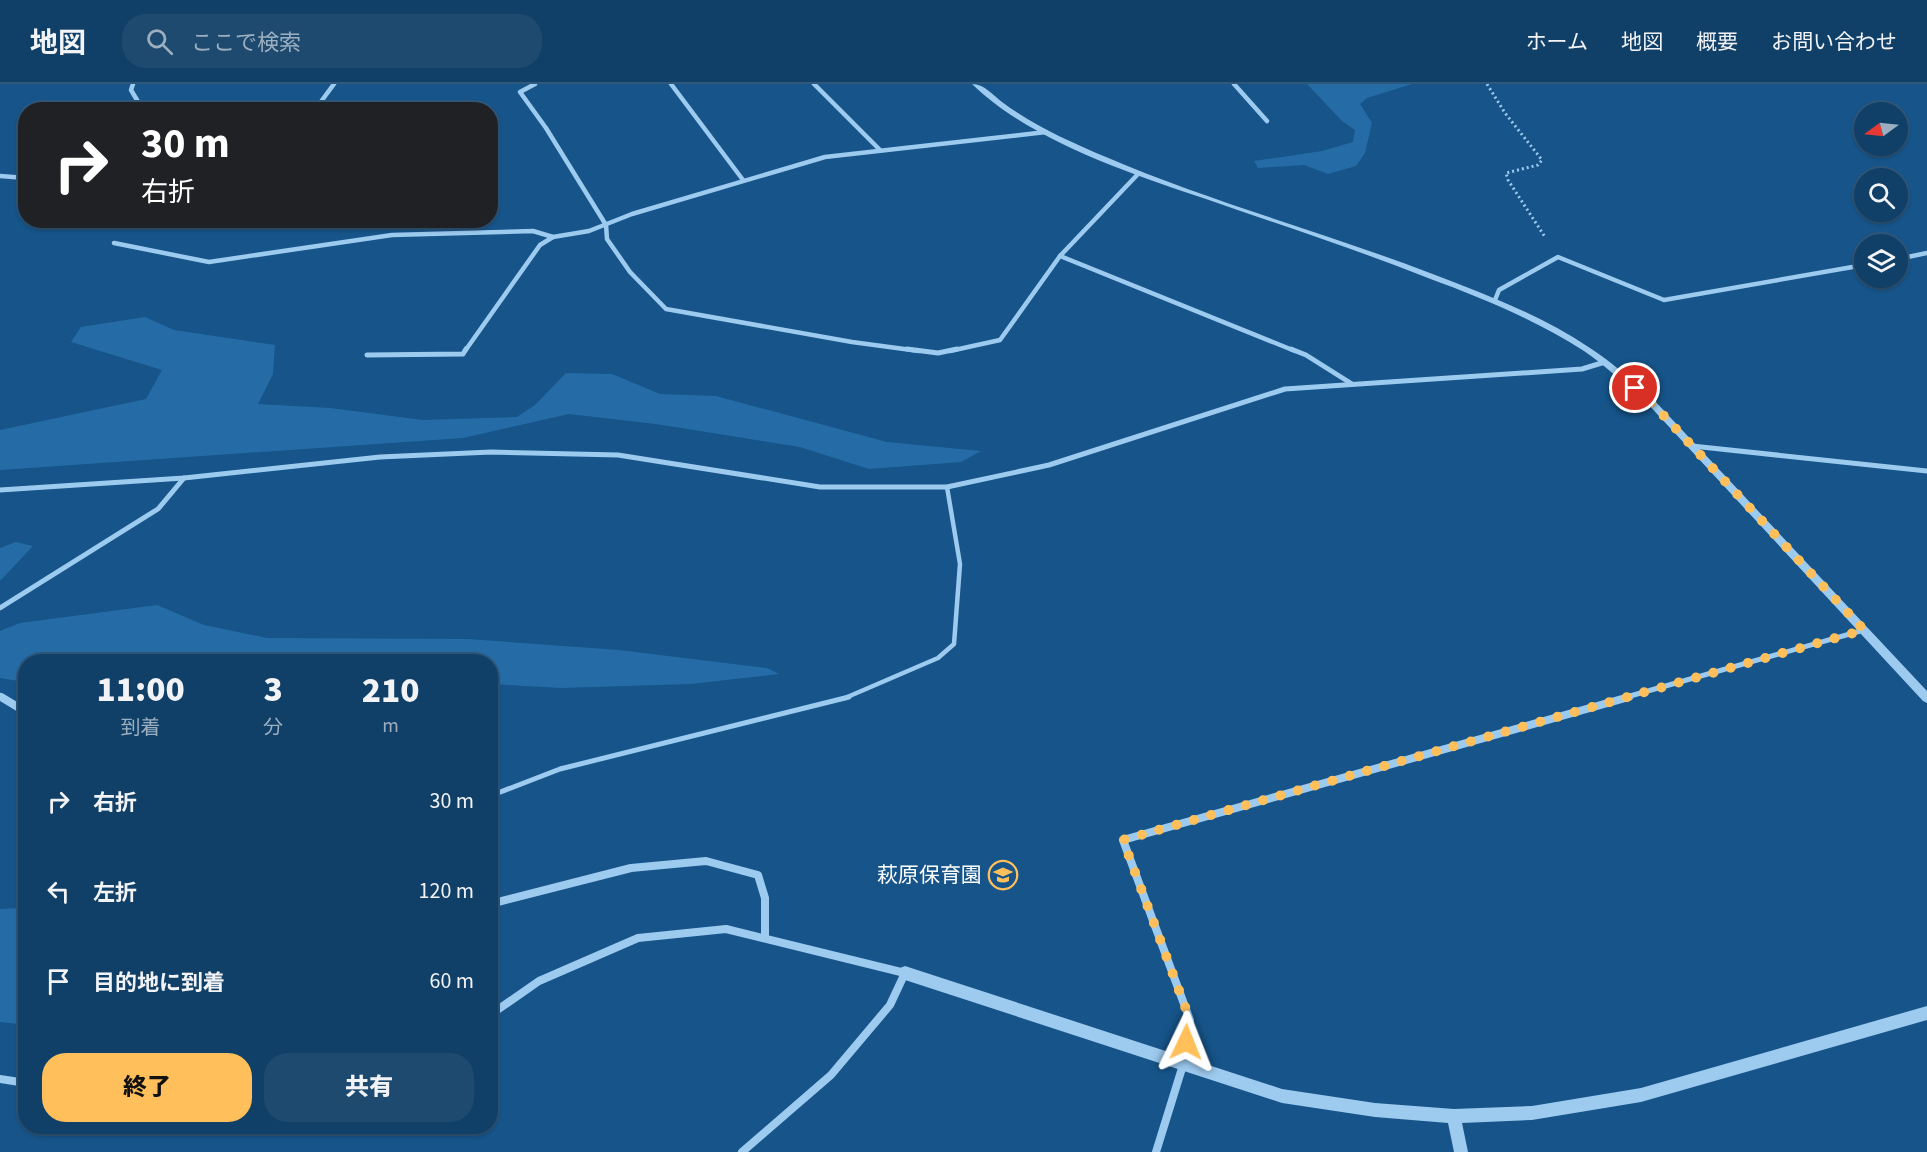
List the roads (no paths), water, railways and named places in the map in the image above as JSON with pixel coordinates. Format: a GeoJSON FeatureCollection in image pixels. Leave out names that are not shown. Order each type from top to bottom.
{"type":"FeatureCollection","features":[{"type":"Feature","properties":{"kind":"street"},"geometry":{"type":"LineString","coordinates":[[133,84],[131,90],[138,102]]}},
{"type":"Feature","properties":{"kind":"street"},"geometry":{"type":"LineString","coordinates":[[321,102],[334,84]]}},
{"type":"Feature","properties":{"kind":"street"},"geometry":{"type":"LineString","coordinates":[[535,84],[520,93],[546,128],[606,225],[607,239],[630,272],[666,309],[852,342],[938,353],[1000,340],[1060,256],[1138,174]]}},
{"type":"Feature","properties":{"kind":"street"},"geometry":{"type":"LineString","coordinates":[[671,84],[743,180]]}},
{"type":"Feature","properties":{"kind":"street"},"geometry":{"type":"LineString","coordinates":[[814,84],[880,150]]}},
{"type":"Feature","properties":{"kind":"street"},"geometry":{"type":"LineString","coordinates":[[975,84],[995,101],[1046,132],[1138,174],[1390,260],[1495,300],[1550,328],[1605,362],[1650,401],[1864,630],[1922,687],[1927,698]]}},
{"type":"Feature","properties":{"kind":"street"},"geometry":{"type":"LineString","coordinates":[[1234,84],[1267,121]]}},
{"type":"Feature","properties":{"kind":"street"},"geometry":{"type":"LineString","coordinates":[[367,355],[463,354],[540,245],[553,237],[589,231],[632,214],[825,157],[1046,132]]}},
{"type":"Feature","properties":{"kind":"street"},"geometry":{"type":"LineString","coordinates":[[0,176],[18,177]]}},
{"type":"Feature","properties":{"kind":"street"},"geometry":{"type":"LineString","coordinates":[[114,243],[209,262],[392,235],[533,231],[553,237]]}},
{"type":"Feature","properties":{"kind":"street"},"geometry":{"type":"LineString","coordinates":[[1908,257],[1927,253]]}},
{"type":"Feature","properties":{"kind":"street"},"geometry":{"type":"LineString","coordinates":[[1060,256],[1306,355],[1353,385]]}},
{"type":"Feature","properties":{"kind":"street"},"geometry":{"type":"LineString","coordinates":[[1495,300],[1499,290],[1558,257],[1664,300],[1854,267]]}},
{"type":"Feature","properties":{"kind":"street"},"geometry":{"type":"LineString","coordinates":[[0,490],[184,478],[380,457],[491,452],[618,455],[820,487],[947,488],[1049,465],[1285,389],[1582,369],[1605,362]]}},
{"type":"Feature","properties":{"kind":"street"},"geometry":{"type":"LineString","coordinates":[[1692,446],[1927,471]]}},
{"type":"Feature","properties":{"kind":"street"},"geometry":{"type":"LineString","coordinates":[[0,608],[158,509],[184,478]]}},
{"type":"Feature","properties":{"kind":"street"},"geometry":{"type":"LineString","coordinates":[[1156,1152],[1183,1065],[1190,1020],[1123,840],[1864,630]]}},
{"type":"Feature","properties":{"kind":"street"},"geometry":{"type":"LineString","coordinates":[[0,696],[18,707]]}},
{"type":"Feature","properties":{"kind":"street"},"geometry":{"type":"LineString","coordinates":[[498,902],[631,868],[706,861],[758,875],[765,898],[765,937]]}},
{"type":"Feature","properties":{"kind":"street"},"geometry":{"type":"LineString","coordinates":[[498,1009],[539,981],[638,938],[726,928],[905,973],[1282,1096],[1375,1110],[1454,1116],[1533,1113],[1641,1095],[1927,1013]]}},
{"type":"Feature","properties":{"kind":"street"},"geometry":{"type":"LineString","coordinates":[[742,1152],[831,1075],[890,1005],[905,973]]}},
{"type":"Feature","properties":{"kind":"street"},"geometry":{"type":"LineString","coordinates":[[0,1079],[18,1082]]}},
{"type":"Feature","properties":{"kind":"street"},"geometry":{"type":"LineString","coordinates":[[1454,1116],[1461,1152]]}},
{"type":"Feature","properties":{"kind":"lane"},"geometry":{"type":"LineString","coordinates":[[498,793],[560,769],[839,701],[938,658],[954,644],[960,564],[947,488]]}},
{"type":"Feature","properties":{"kind":"place","name":"萩原保育園"},"geometry":{"type":"Point","coordinates":[1003,875]}}]}
